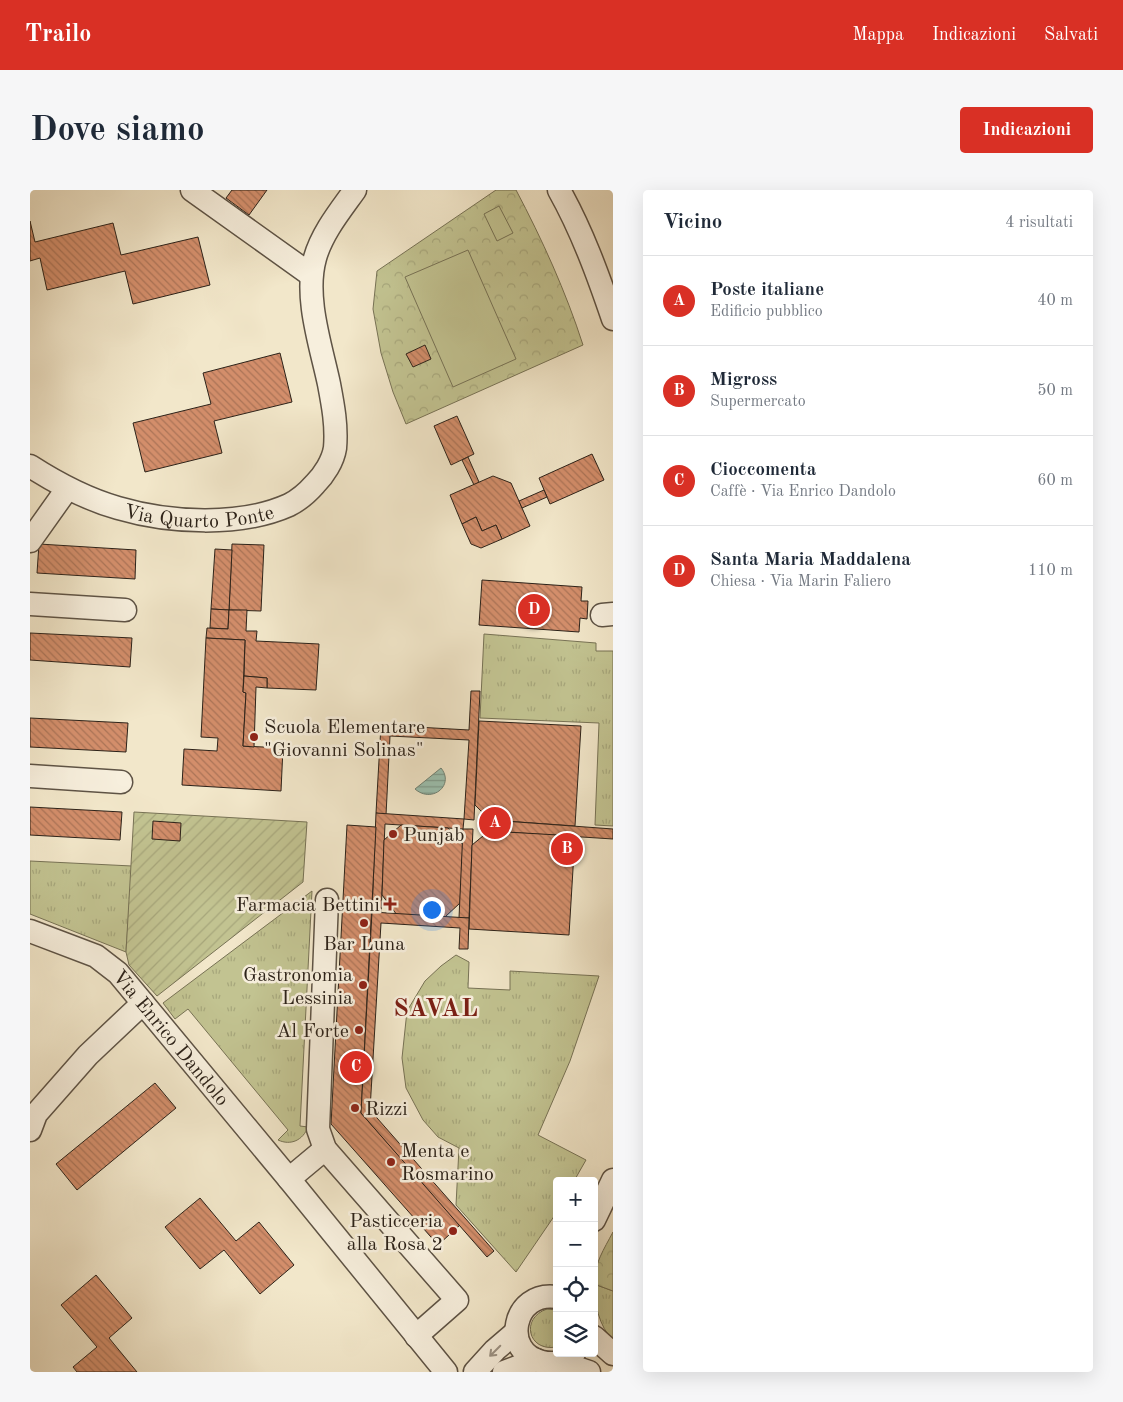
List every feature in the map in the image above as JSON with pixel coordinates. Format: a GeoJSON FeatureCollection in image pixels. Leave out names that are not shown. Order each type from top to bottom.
{"type":"FeatureCollection","features":[{"type":"Feature","properties":{"kind":"street"},"geometry":{"type":"LineString","coordinates":[[200,192],[311,275],[315,257],[326,231],[355,190]]}},
{"type":"Feature","properties":{"kind":"street"},"geometry":{"type":"LineString","coordinates":[[559,190],[569,208],[589,255],[613,319]]}},
{"type":"Feature","properties":{"kind":"street","name":"Via Quarto Ponte"},"geometry":{"type":"LineString","coordinates":[[30,466],[67,489],[118,508],[171,518],[226,520],[265,513],[290,504],[308,492],[324,475],[334,450],[336,419],[313,308],[311,275]]}},
{"type":"Feature","properties":{"kind":"street"},"geometry":{"type":"LineString","coordinates":[[30,541],[67,489]]}},
{"type":"Feature","properties":{"kind":"street"},"geometry":{"type":"LineString","coordinates":[[30,604],[125,610]]}},
{"type":"Feature","properties":{"kind":"street"},"geometry":{"type":"LineString","coordinates":[[30,776],[120,782]]}},
{"type":"Feature","properties":{"kind":"street"},"geometry":{"type":"LineString","coordinates":[[327,900],[318,1129],[325,1149],[457,1300],[416,1336]]}},
{"type":"Feature","properties":{"kind":"street","name":"Via Enrico Dandolo"},"geometry":{"type":"LineString","coordinates":[[30,931],[96,956],[118,973],[289,1178],[446,1372]]}},
{"type":"Feature","properties":{"kind":"street"},"geometry":{"type":"LineString","coordinates":[[30,1130],[36,1114],[88,1055],[143,1003]]}},
{"type":"Feature","properties":{"kind":"street"},"geometry":{"type":"LineString","coordinates":[[289,1178],[325,1149]]}},
{"type":"Feature","properties":{"kind":"street"},"geometry":{"type":"LineString","coordinates":[[598,1212],[613,1180]]}},
{"type":"Feature","properties":{"kind":"street"},"geometry":{"type":"LineString","coordinates":[[553,1291],[533,1300],[520,1313],[516,1332],[519,1342],[523,1350],[536,1360],[550,1364],[566,1358],[589,1372]]}},
{"type":"Feature","properties":{"kind":"street"},"geometry":{"type":"LineString","coordinates":[[475,1372],[495,1350],[516,1332]]}},
{"type":"Feature","properties":{"kind":"street"},"geometry":{"type":"LineString","coordinates":[[598,1341],[613,1354]]}},
{"type":"Feature","properties":{"kind":"street"},"geometry":{"type":"LineString","coordinates":[[504,1372],[536,1360]]}},
{"type":"Feature","properties":{"kind":"green space"},"geometry":{"type":"Polygon","coordinates":[[[496,190],[516,190],[553,266],[583,345],[406,424],[393,392],[381,353],[373,309],[377,271],[496,190]]]}},
{"type":"Feature","properties":{"kind":"green space"},"geometry":{"type":"Polygon","coordinates":[[[499,206],[513,233],[497,241],[484,214],[499,206]]]}},
{"type":"Feature","properties":{"kind":"green space"},"geometry":{"type":"Polygon","coordinates":[[[468,250],[516,359],[453,387],[405,277],[468,250]]]}},
{"type":"Feature","properties":{"kind":"green space"},"geometry":{"type":"Polygon","coordinates":[[[484,634],[596,643],[596,651],[613,651],[613,826],[595,825],[599,723],[480,718],[484,634]]]}},
{"type":"Feature","properties":{"kind":"green space"},"geometry":{"type":"Polygon","coordinates":[[[134,812],[307,822],[303,882],[157,996],[129,965],[126,952],[134,812]]]}},
{"type":"Feature","properties":{"kind":"green space"},"geometry":{"type":"Polygon","coordinates":[[[30,861],[132,866],[126,952],[30,914],[30,861]]]}},
{"type":"Feature","properties":{"kind":"green space"},"geometry":{"type":"Polygon","coordinates":[[[312,891],[300,1126],[308,1127],[306,1132],[296,1141],[283,1142],[278,1140],[288,1130],[188,1009],[175,1019],[163,1003],[312,891]]]}},
{"type":"Feature","properties":{"kind":"green space"},"geometry":{"type":"Polygon","coordinates":[[[456,955],[469,962],[468,988],[510,990],[510,971],[599,976],[570,1061],[538,1135],[586,1160],[576,1177],[553,1177],[553,1218],[516,1272],[456,1205],[459,1148],[438,1137],[423,1120],[406,1088],[402,1058],[407,1011],[425,981],[456,955]]]}},
{"type":"Feature","properties":{"kind":"green space"},"geometry":{"type":"Polygon","coordinates":[[[613,1232],[613,1291],[598,1285],[598,1263],[613,1232]]]}},
{"type":"Feature","properties":{"kind":"green space"},"geometry":{"type":"Polygon","coordinates":[[[598,1285],[613,1291],[613,1340],[608,1335],[598,1314],[598,1285]]]}},
{"type":"Feature","properties":{"kind":"green space"},"geometry":{"type":"Polygon","coordinates":[[[547,1309],[553,1310],[553,1347],[546,1347],[534,1340],[531,1326],[533,1319],[538,1313],[547,1309]]]}},
{"type":"Feature","properties":{"kind":"shaded area"},"geometry":{"type":"Polygon","coordinates":[[[441,768],[445,774],[445,781],[440,790],[428,794],[415,789],[441,768]]]}},
{"type":"Feature","properties":{"kind":"building"},"geometry":{"type":"Polygon","coordinates":[[[232,190],[267,190],[249,215],[226,198],[232,190]]]}},
{"type":"Feature","properties":{"kind":"building"},"geometry":{"type":"Polygon","coordinates":[[[30,221],[35,242],[113,223],[121,255],[198,237],[210,285],[133,304],[125,271],[47,290],[40,258],[30,261],[30,221]]]}},
{"type":"Feature","properties":{"kind":"building"},"geometry":{"type":"Polygon","coordinates":[[[425,345],[431,359],[413,367],[406,354],[425,345]]]}},
{"type":"Feature","properties":{"kind":"building"},"geometry":{"type":"Polygon","coordinates":[[[280,353],[292,402],[214,421],[222,453],[145,472],[133,423],[211,404],[203,373],[280,353]]]}},
{"type":"Feature","properties":{"kind":"building"},"geometry":{"type":"Polygon","coordinates":[[[457,416],[474,454],[451,465],[434,426],[457,416]]]}},
{"type":"Feature","properties":{"kind":"building"},"geometry":{"type":"Polygon","coordinates":[[[592,454],[604,480],[550,504],[539,478],[592,454]]]}},
{"type":"Feature","properties":{"kind":"building"},"geometry":{"type":"Polygon","coordinates":[[[468,457],[479,482],[474,485],[462,460],[468,457]]]}},
{"type":"Feature","properties":{"kind":"building"},"geometry":{"type":"Polygon","coordinates":[[[493,476],[511,483],[530,526],[502,539],[496,525],[482,531],[476,517],[462,524],[450,495],[493,476]]]}},
{"type":"Feature","properties":{"kind":"building"},"geometry":{"type":"Polygon","coordinates":[[[544,490],[547,497],[522,508],[519,501],[544,490]]]}},
{"type":"Feature","properties":{"kind":"building"},"geometry":{"type":"Polygon","coordinates":[[[476,517],[482,531],[496,525],[502,539],[481,548],[471,544],[462,524],[476,517]]]}},
{"type":"Feature","properties":{"kind":"building"},"geometry":{"type":"Polygon","coordinates":[[[39,544],[136,550],[135,579],[37,573],[39,544]]]}},
{"type":"Feature","properties":{"kind":"building"},"geometry":{"type":"Polygon","coordinates":[[[232,544],[264,545],[261,611],[229,610],[232,544]]]}},
{"type":"Feature","properties":{"kind":"building"},"geometry":{"type":"Polygon","coordinates":[[[215,549],[232,550],[229,610],[211,609],[215,549]]]}},
{"type":"Feature","properties":{"kind":"building"},"geometry":{"type":"Polygon","coordinates":[[[482,580],[582,587],[581,601],[588,601],[587,619],[580,618],[579,632],[479,625],[482,580]]]}},
{"type":"Feature","properties":{"kind":"building"},"geometry":{"type":"Polygon","coordinates":[[[211,609],[229,610],[228,629],[210,628],[211,609]]]}},
{"type":"Feature","properties":{"kind":"building"},"geometry":{"type":"Polygon","coordinates":[[[229,610],[247,610],[246,631],[257,631],[256,641],[319,644],[316,690],[267,688],[267,678],[244,676],[245,640],[206,638],[207,628],[228,629],[229,610]]]}},
{"type":"Feature","properties":{"kind":"building"},"geometry":{"type":"Polygon","coordinates":[[[30,633],[132,638],[130,667],[30,660],[30,633]]]}},
{"type":"Feature","properties":{"kind":"building"},"geometry":{"type":"Polygon","coordinates":[[[206,638],[245,640],[243,692],[246,693],[243,746],[283,748],[281,791],[182,785],[184,749],[217,751],[218,738],[201,737],[206,638]]]}},
{"type":"Feature","properties":{"kind":"building"},"geometry":{"type":"Polygon","coordinates":[[[244,676],[267,678],[267,688],[256,687],[254,747],[243,746],[246,693],[243,692],[244,676]]]}},
{"type":"Feature","properties":{"kind":"building"},"geometry":{"type":"Polygon","coordinates":[[[471,691],[480,691],[474,820],[464,819],[469,740],[390,736],[386,815],[376,813],[381,725],[469,730],[471,691]]]}},
{"type":"Feature","properties":{"kind":"building"},"geometry":{"type":"Polygon","coordinates":[[[30,718],[128,723],[126,752],[30,747],[30,718]]]}},
{"type":"Feature","properties":{"kind":"building"},"geometry":{"type":"Polygon","coordinates":[[[479,721],[581,726],[575,826],[490,820],[475,805],[479,721]]]}},
{"type":"Feature","properties":{"kind":"building"},"geometry":{"type":"Polygon","coordinates":[[[30,807],[122,812],[120,840],[30,835],[30,807]]]}},
{"type":"Feature","properties":{"kind":"building"},"geometry":{"type":"Polygon","coordinates":[[[376,813],[464,819],[463,829],[385,824],[381,914],[372,912],[376,813]]]}},
{"type":"Feature","properties":{"kind":"building"},"geometry":{"type":"Polygon","coordinates":[[[490,820],[613,829],[613,839],[489,831],[490,820]]]}},
{"type":"Feature","properties":{"kind":"building"},"geometry":{"type":"Polygon","coordinates":[[[153,821],[181,823],[180,841],[152,839],[153,821]]]}},
{"type":"Feature","properties":{"kind":"building"},"geometry":{"type":"Polygon","coordinates":[[[347,825],[376,827],[361,1113],[460,1225],[438,1245],[331,1124],[347,825]]]}},
{"type":"Feature","properties":{"kind":"building"},"geometry":{"type":"Polygon","coordinates":[[[401,825],[448,828],[463,845],[460,903],[445,917],[397,915],[382,895],[384,840],[401,825]]]}},
{"type":"Feature","properties":{"kind":"building"},"geometry":{"type":"Polygon","coordinates":[[[463,829],[473,829],[469,918],[459,918],[463,829]]]}},
{"type":"Feature","properties":{"kind":"building"},"geometry":{"type":"Polygon","coordinates":[[[489,831],[575,836],[569,935],[469,929],[472,845],[489,831]]]}},
{"type":"Feature","properties":{"kind":"building"},"geometry":{"type":"Polygon","coordinates":[[[372,912],[469,918],[468,949],[459,949],[460,928],[381,923],[370,1110],[494,1251],[487,1257],[361,1113],[372,912]]]}},
{"type":"Feature","properties":{"kind":"building"},"geometry":{"type":"Polygon","coordinates":[[[155,1083],[176,1108],[77,1190],[56,1164],[155,1083]]]}},
{"type":"Feature","properties":{"kind":"building"},"geometry":{"type":"Polygon","coordinates":[[[200,1198],[236,1241],[259,1222],[294,1265],[260,1294],[224,1250],[200,1269],[165,1227],[200,1198]]]}},
{"type":"Feature","properties":{"kind":"building"},"geometry":{"type":"Polygon","coordinates":[[[96,1275],[132,1318],[109,1338],[137,1372],[77,1372],[73,1367],[97,1347],[61,1305],[96,1275]]]}},
{"type":"Feature","properties":{"kind":"place","name":"Santa Maria Maddalena"},"geometry":{"type":"Point","coordinates":[534,610]}},
{"type":"Feature","properties":{"kind":"place","name":"Scuola Elementare \"Giovanni Solinas\""},"geometry":{"type":"Point","coordinates":[254,737]}},
{"type":"Feature","properties":{"kind":"place","name":"Poste italiane"},"geometry":{"type":"Point","coordinates":[495,823]}},
{"type":"Feature","properties":{"kind":"place","name":"Punjab"},"geometry":{"type":"Point","coordinates":[393,834]}},
{"type":"Feature","properties":{"kind":"place","name":"Migross"},"geometry":{"type":"Point","coordinates":[567,849]}},
{"type":"Feature","properties":{"kind":"place","name":"Farmacia Bettini"},"geometry":{"type":"Point","coordinates":[390,904]}},
{"type":"Feature","properties":{"kind":"place","name":"Bar Luna"},"geometry":{"type":"Point","coordinates":[364,923]}},
{"type":"Feature","properties":{"kind":"place","name":"Gastronomia Lessinia"},"geometry":{"type":"Point","coordinates":[363,985]}},
{"type":"Feature","properties":{"kind":"place","name":"Al Forte"},"geometry":{"type":"Point","coordinates":[359,1030]}},
{"type":"Feature","properties":{"kind":"place","name":"Cioccomenta"},"geometry":{"type":"Point","coordinates":[356,1067]}},
{"type":"Feature","properties":{"kind":"place","name":"Rizzi"},"geometry":{"type":"Point","coordinates":[355,1108]}},
{"type":"Feature","properties":{"kind":"place","name":"Menta e Rosmarino"},"geometry":{"type":"Point","coordinates":[391,1162]}},
{"type":"Feature","properties":{"kind":"place","name":"Pasticceria alla Rosa 2"},"geometry":{"type":"Point","coordinates":[453,1231]}},
{"type":"Feature","properties":{"kind":"district","name":"SAVAL"},"geometry":{"type":"Point","coordinates":[436,1007]}}]}
